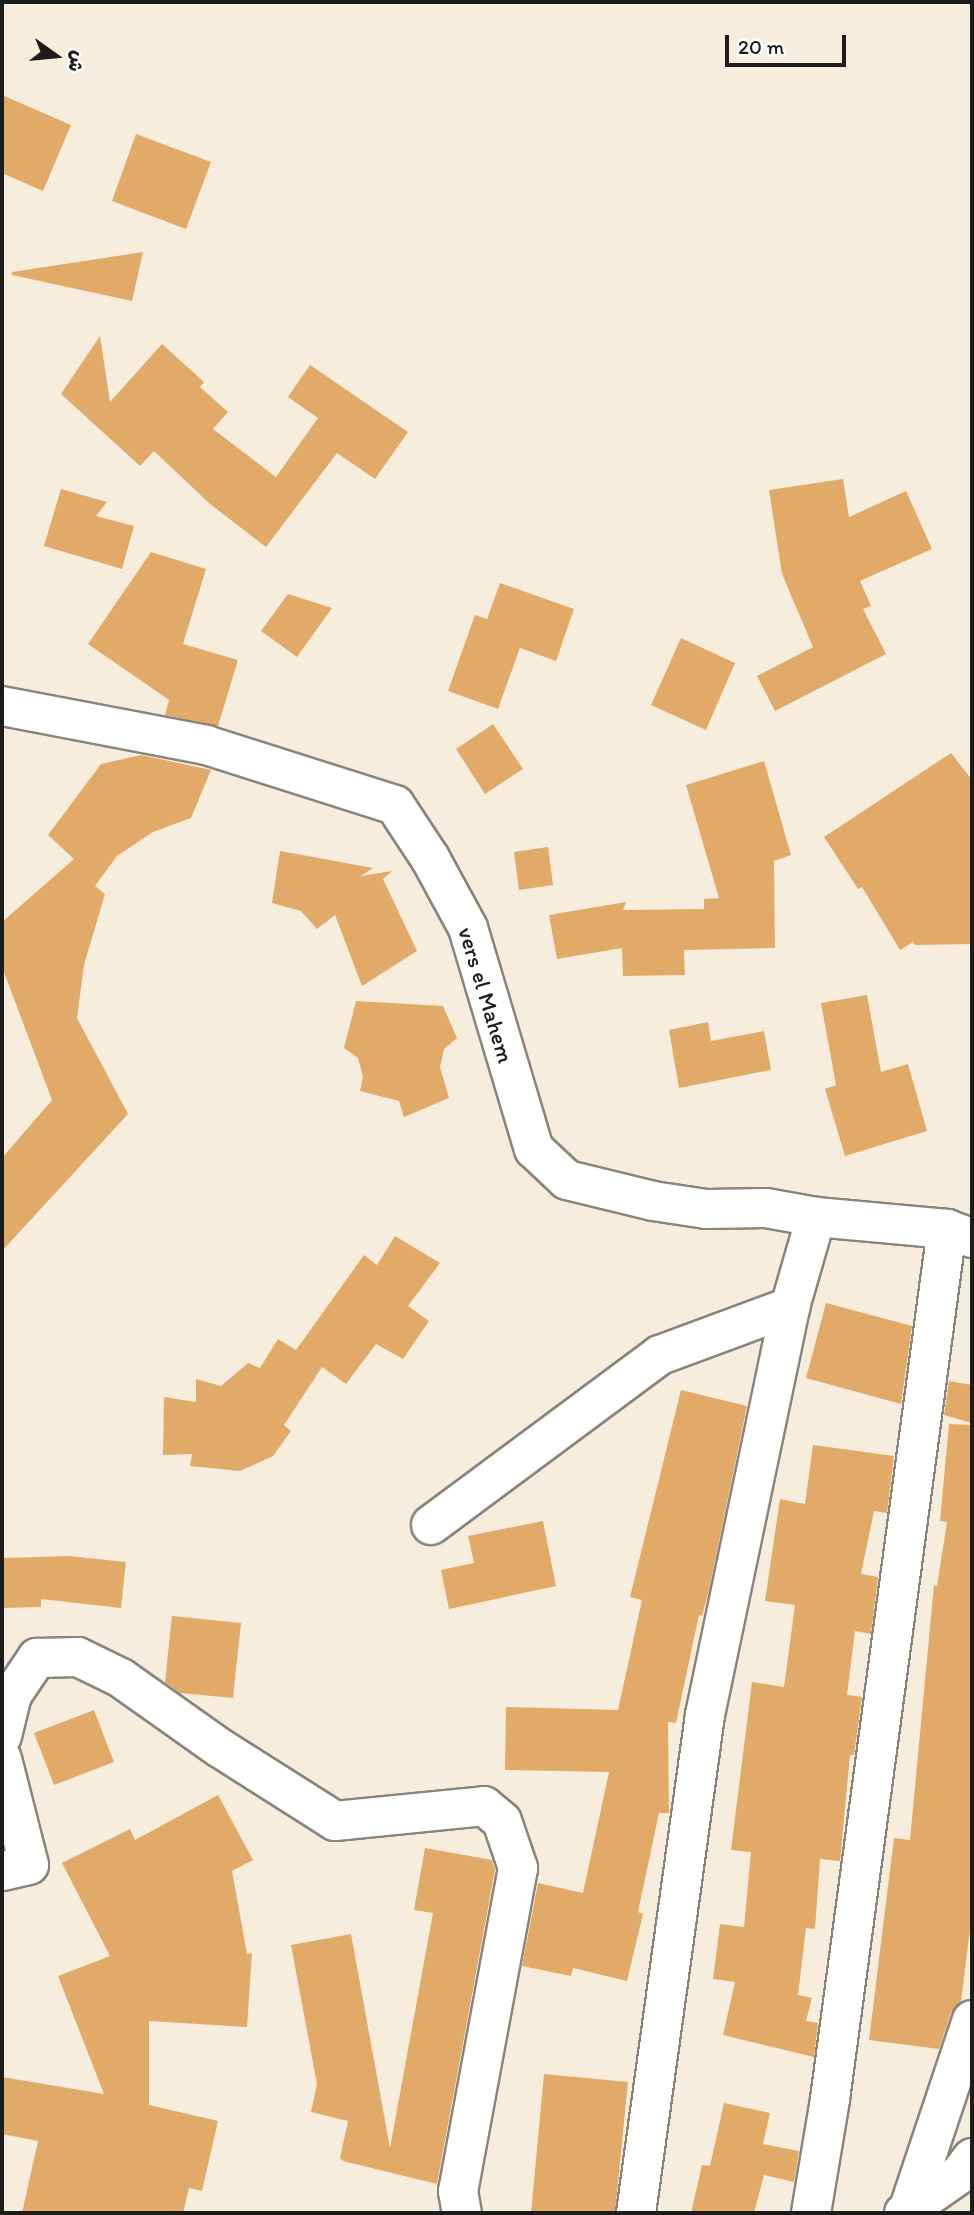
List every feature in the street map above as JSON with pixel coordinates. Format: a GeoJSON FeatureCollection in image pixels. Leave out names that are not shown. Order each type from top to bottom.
{"type":"FeatureCollection","features":[{"type":"Feature","properties":{"kind":"street","name":"vers el Mahem"},"geometry":{"type":"LineString","coordinates":[[2,706],[206,744],[395,805],[430,858],[468,928],[534,1149],[567,1180],[653,1201],[706,1209],[766,1208],[816,1217],[960,1234]]}},
{"type":"Feature","properties":{"kind":"street"},"geometry":{"type":"LineString","coordinates":[[636,2213],[705,1715],[790,1307],[816,1217]]}},
{"type":"Feature","properties":{"kind":"street"},"geometry":{"type":"LineString","coordinates":[[811,2213],[960,1234]]}},
{"type":"Feature","properties":{"kind":"street"},"geometry":{"type":"LineString","coordinates":[[431,1525],[660,1355],[790,1307]]}},
{"type":"Feature","properties":{"kind":"street"},"geometry":{"type":"LineString","coordinates":[[2,1736],[12,1695],[37,1658],[78,1657],[121,1678],[220,1748],[335,1821],[484,1806],[502,1821],[518,1868],[458,2191],[462,2213]]}},
{"type":"Feature","properties":{"kind":"street"},"geometry":{"type":"LineString","coordinates":[[2,1759],[29,1865],[2,1871]]}},
{"type":"Feature","properties":{"kind":"street"},"geometry":{"type":"LineString","coordinates":[[906,2210],[972,2020]]}},
{"type":"Feature","properties":{"kind":"street"},"geometry":{"type":"LineString","coordinates":[[906,2210],[960,2174],[972,2158]]}},
{"type":"Feature","properties":{"kind":"building"},"geometry":{"type":"Polygon","coordinates":[[[2,95],[71,125],[43,191],[2,173],[2,95]]]}},
{"type":"Feature","properties":{"kind":"building"},"geometry":{"type":"Polygon","coordinates":[[[136,134],[211,162],[186,229],[112,201],[136,134]]]}},
{"type":"Feature","properties":{"kind":"building"},"geometry":{"type":"Polygon","coordinates":[[[143,252],[132,301],[12,275],[12,272],[143,252]]]}},
{"type":"Feature","properties":{"kind":"building"},"geometry":{"type":"Polygon","coordinates":[[[100,336],[110,402],[162,344],[204,382],[200,387],[228,412],[213,429],[276,477],[318,418],[288,397],[310,365],[408,432],[375,479],[337,453],[266,547],[210,504],[154,451],[140,466],[61,394],[100,336]]]}},
{"type":"Feature","properties":{"kind":"building"},"geometry":{"type":"Polygon","coordinates":[[[843,479],[849,517],[906,491],[932,549],[860,581],[871,606],[863,609],[886,654],[775,711],[757,676],[813,647],[782,574],[769,490],[843,479]]]}},
{"type":"Feature","properties":{"kind":"building"},"geometry":{"type":"Polygon","coordinates":[[[61,489],[107,502],[96,516],[134,526],[122,569],[44,546],[61,489]]]}},
{"type":"Feature","properties":{"kind":"building"},"geometry":{"type":"Polygon","coordinates":[[[151,552],[206,569],[183,644],[238,660],[218,726],[165,715],[169,700],[88,644],[151,552]]]}},
{"type":"Feature","properties":{"kind":"building"},"geometry":{"type":"Polygon","coordinates":[[[500,583],[574,609],[556,661],[520,648],[498,709],[448,691],[475,615],[487,619],[500,583]]]}},
{"type":"Feature","properties":{"kind":"building"},"geometry":{"type":"Polygon","coordinates":[[[288,594],[332,608],[297,657],[261,631],[288,594]]]}},
{"type":"Feature","properties":{"kind":"building"},"geometry":{"type":"Polygon","coordinates":[[[681,638],[735,663],[706,730],[651,705],[681,638]]]}},
{"type":"Feature","properties":{"kind":"building"},"geometry":{"type":"Polygon","coordinates":[[[493,724],[523,769],[485,794],[456,749],[493,724]]]}},
{"type":"Feature","properties":{"kind":"building"},"geometry":{"type":"Polygon","coordinates":[[[951,753],[972,780],[972,944],[915,945],[913,942],[900,950],[862,887],[858,889],[824,837],[951,753]]]}},
{"type":"Feature","properties":{"kind":"building"},"geometry":{"type":"Polygon","coordinates":[[[141,755],[211,770],[191,818],[153,832],[117,856],[95,886],[105,894],[84,965],[77,1018],[128,1114],[2,1251],[2,1158],[52,1100],[2,967],[2,922],[74,859],[48,835],[101,764],[141,755]]]}},
{"type":"Feature","properties":{"kind":"building"},"geometry":{"type":"Polygon","coordinates":[[[764,761],[791,855],[774,861],[775,948],[684,950],[685,975],[623,976],[622,948],[557,959],[549,915],[626,902],[623,910],[704,909],[704,899],[719,898],[686,785],[764,761]]]}},
{"type":"Feature","properties":{"kind":"building"},"geometry":{"type":"Polygon","coordinates":[[[548,847],[553,885],[519,890],[514,852],[548,847]]]}},
{"type":"Feature","properties":{"kind":"building"},"geometry":{"type":"Polygon","coordinates":[[[280,851],[373,868],[361,876],[392,871],[383,879],[417,951],[362,986],[335,915],[317,929],[301,911],[272,903],[280,851]]]}},
{"type":"Feature","properties":{"kind":"building"},"geometry":{"type":"Polygon","coordinates":[[[867,995],[881,1072],[908,1064],[927,1131],[845,1156],[825,1089],[836,1085],[821,1003],[867,995]]]}},
{"type":"Feature","properties":{"kind":"building"},"geometry":{"type":"Polygon","coordinates":[[[356,1001],[443,1006],[457,1038],[444,1049],[440,1067],[449,1098],[404,1117],[399,1101],[360,1091],[363,1077],[358,1058],[344,1048],[356,1001]]]}},
{"type":"Feature","properties":{"kind":"building"},"geometry":{"type":"Polygon","coordinates":[[[708,1022],[711,1041],[764,1031],[771,1070],[679,1088],[669,1030],[708,1022]]]}},
{"type":"Feature","properties":{"kind":"building"},"geometry":{"type":"Polygon","coordinates":[[[395,1236],[440,1263],[408,1306],[429,1321],[403,1359],[376,1344],[346,1384],[322,1367],[284,1425],[291,1431],[273,1456],[240,1471],[190,1466],[192,1454],[163,1455],[164,1397],[196,1402],[196,1379],[221,1386],[248,1363],[260,1368],[278,1339],[296,1350],[364,1255],[377,1265],[395,1236]]]}},
{"type":"Feature","properties":{"kind":"building"},"geometry":{"type":"Polygon","coordinates":[[[826,1303],[912,1326],[901,1404],[806,1378],[826,1303]]]}},
{"type":"Feature","properties":{"kind":"building"},"geometry":{"type":"Polygon","coordinates":[[[949,1381],[972,1385],[972,1423],[944,1415],[949,1381]]]}},
{"type":"Feature","properties":{"kind":"building"},"geometry":{"type":"Polygon","coordinates":[[[681,1390],[747,1406],[709,1590],[702,1616],[699,1615],[676,1723],[668,1722],[669,1813],[659,1813],[638,1912],[643,1914],[627,1981],[573,1968],[571,1976],[522,1966],[538,1883],[583,1893],[609,1772],[505,1770],[506,1707],[618,1710],[642,1600],[630,1597],[681,1390]]]}},
{"type":"Feature","properties":{"kind":"building"},"geometry":{"type":"Polygon","coordinates":[[[949,1424],[972,1425],[972,1913],[961,2002],[951,2013],[939,2049],[869,2040],[894,1838],[910,1840],[934,1585],[937,1586],[947,1522],[940,1521],[949,1424]]]}},
{"type":"Feature","properties":{"kind":"building"},"geometry":{"type":"Polygon","coordinates":[[[813,1445],[894,1456],[887,1513],[874,1511],[861,1574],[878,1577],[871,1634],[855,1631],[847,1695],[862,1697],[854,1755],[850,1755],[840,1861],[820,1859],[815,1929],[806,1928],[798,1995],[812,1998],[806,2021],[818,2023],[814,2057],[723,2035],[735,1982],[713,1979],[720,1924],[744,1927],[751,1852],[731,1850],[752,1682],[784,1687],[795,1605],[765,1601],[780,1499],[805,1504],[813,1445]]]}},
{"type":"Feature","properties":{"kind":"building"},"geometry":{"type":"Polygon","coordinates":[[[543,1521],[556,1586],[449,1609],[441,1570],[474,1563],[468,1536],[543,1521]]]}},
{"type":"Feature","properties":{"kind":"building"},"geometry":{"type":"Polygon","coordinates":[[[69,1556],[126,1562],[121,1608],[41,1599],[41,1607],[3,1608],[3,1558],[69,1556]]]}},
{"type":"Feature","properties":{"kind":"building"},"geometry":{"type":"Polygon","coordinates":[[[172,1616],[241,1623],[233,1698],[180,1693],[165,1682],[172,1616]]]}},
{"type":"Feature","properties":{"kind":"building"},"geometry":{"type":"Polygon","coordinates":[[[94,1710],[114,1762],[54,1785],[34,1733],[94,1710]]]}},
{"type":"Feature","properties":{"kind":"building"},"geometry":{"type":"Polygon","coordinates":[[[218,1795],[253,1860],[232,1871],[247,1954],[252,1953],[247,2027],[149,2021],[149,2105],[218,2121],[202,2191],[189,2188],[183,2213],[22,2213],[38,2141],[2,2134],[2,2077],[104,2094],[58,1976],[110,1956],[62,1863],[130,1829],[135,1840],[218,1795]]]}},
{"type":"Feature","properties":{"kind":"building"},"geometry":{"type":"Polygon","coordinates":[[[425,1848],[492,1860],[495,1870],[437,2184],[343,2161],[340,2158],[348,2121],[311,2112],[317,2084],[291,1945],[351,1934],[390,2148],[433,1913],[414,1910],[425,1848]]]}},
{"type":"Feature","properties":{"kind":"building"},"geometry":{"type":"Polygon","coordinates":[[[544,2074],[628,2082],[615,2213],[531,2213],[544,2074]]]}},
{"type":"Feature","properties":{"kind":"building"},"geometry":{"type":"Polygon","coordinates":[[[724,2103],[770,2113],[763,2144],[799,2151],[794,2182],[764,2175],[754,2213],[691,2213],[702,2165],[710,2166],[724,2103]]]}}]}
